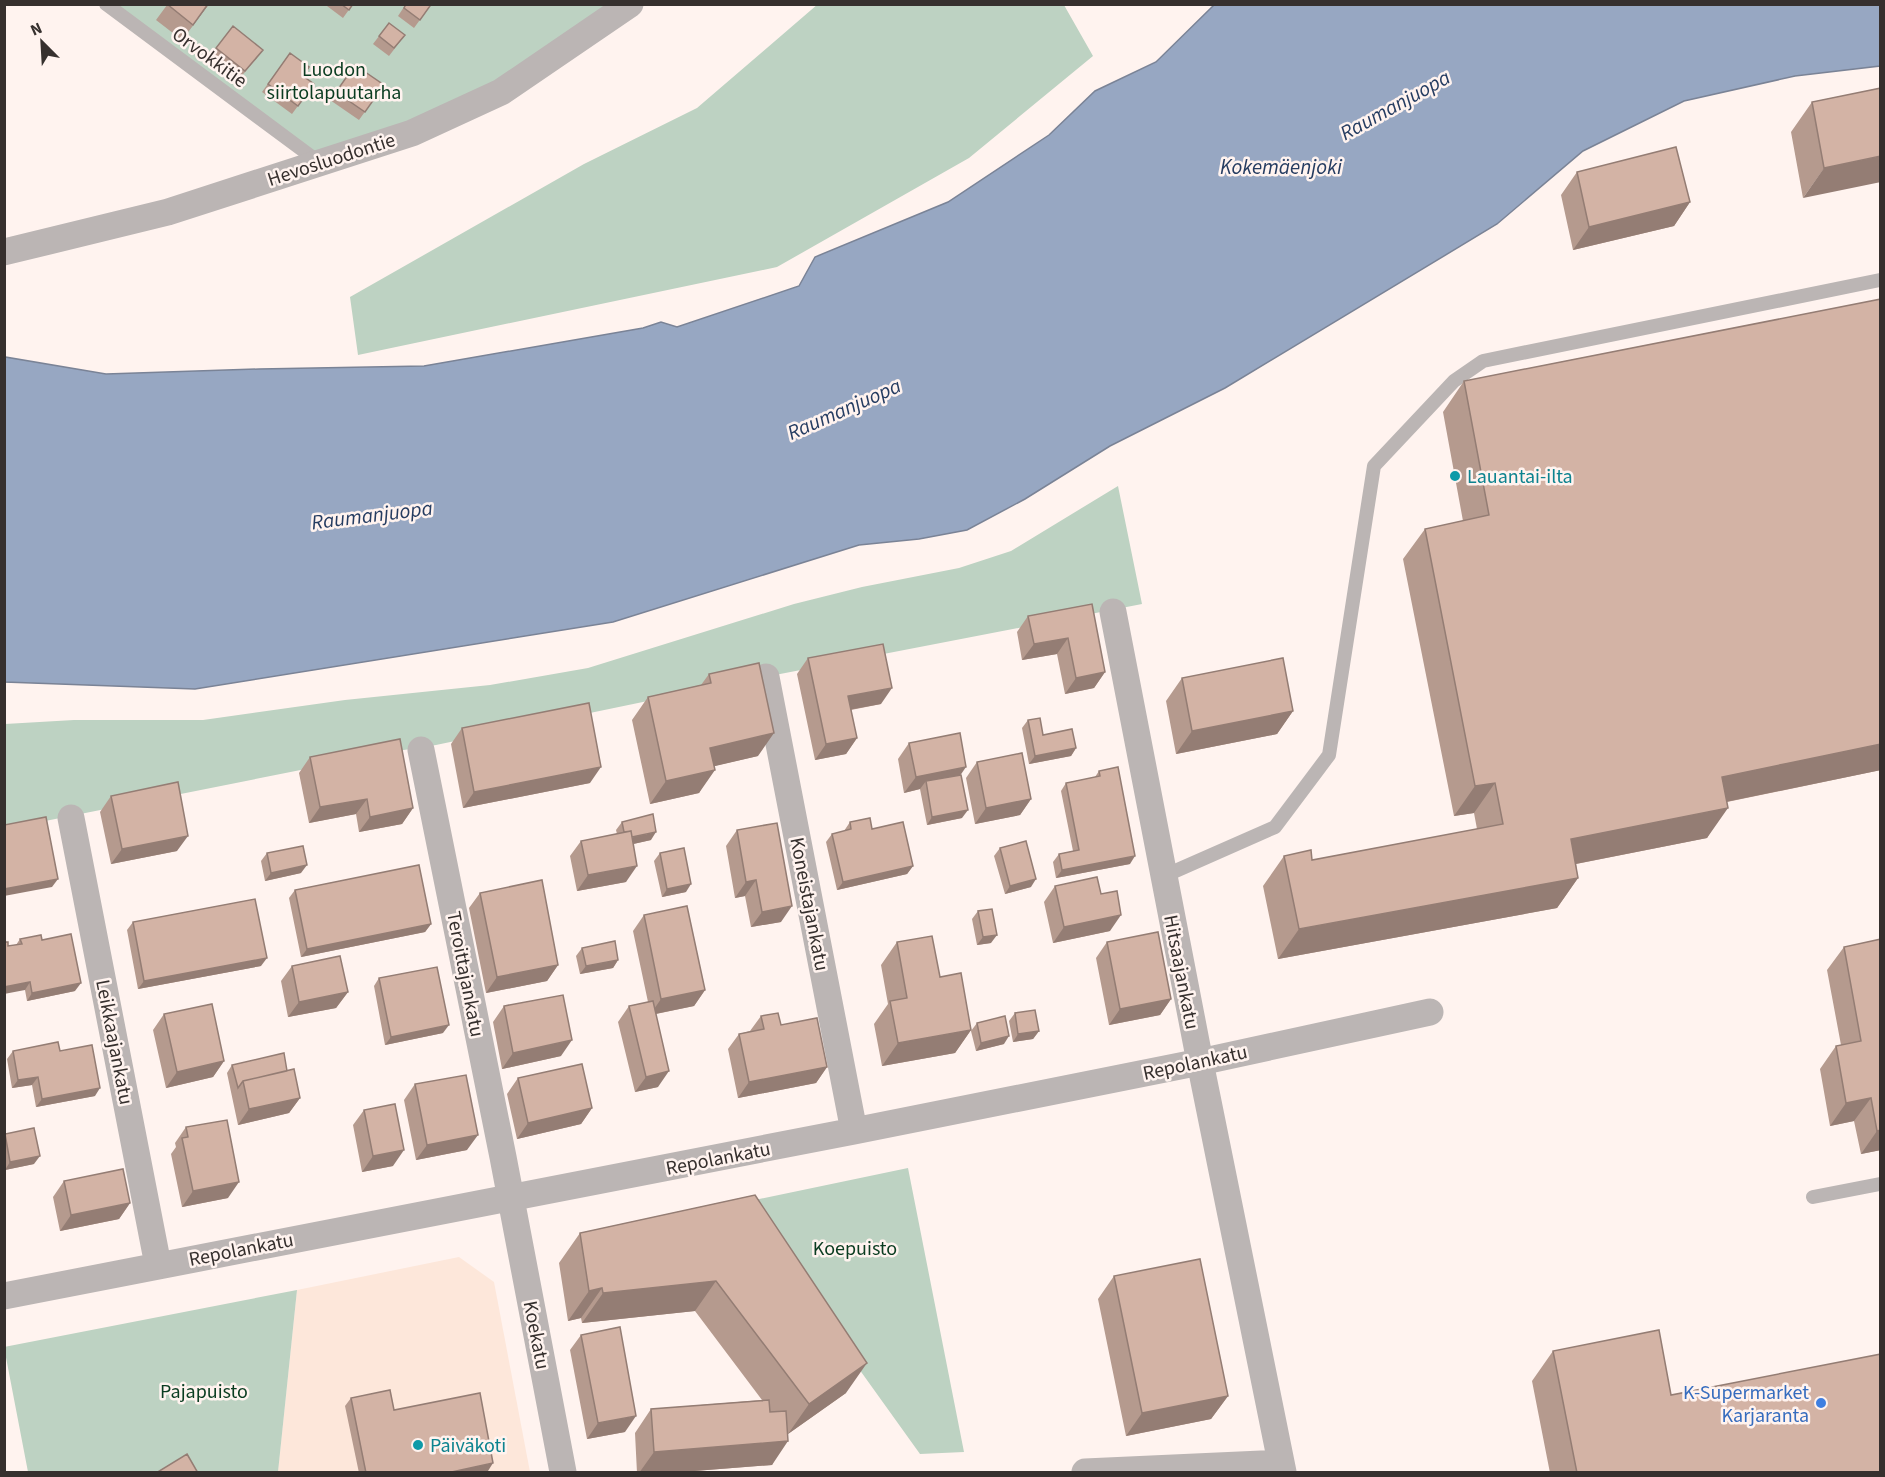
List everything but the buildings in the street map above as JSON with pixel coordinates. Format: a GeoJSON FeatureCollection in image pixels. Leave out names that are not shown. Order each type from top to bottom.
{"type":"FeatureCollection","features":[{"type":"Feature","properties":{"kind":"street","name":"Hevosluodontie"},"geometry":{"type":"LineString","coordinates":[[4,252],[168,212],[412,133],[501,92],[630,4]]}},
{"type":"Feature","properties":{"kind":"street","name":"Hitsaajankatu"},"geometry":{"type":"LineString","coordinates":[[1113,612],[1200,1062],[1282,1468]]}},
{"type":"Feature","properties":{"kind":"street","name":"Koneistajankatu"},"geometry":{"type":"LineString","coordinates":[[766,677],[854,1131]]}},
{"type":"Feature","properties":{"kind":"street","name":"Teroittajankatu"},"geometry":{"type":"LineString","coordinates":[[421,750],[511,1198]]}},
{"type":"Feature","properties":{"kind":"street","name":"Leikkaajankatu"},"geometry":{"type":"LineString","coordinates":[[71,818],[158,1265]]}},
{"type":"Feature","properties":{"kind":"street","name":"Repolankatu"},"geometry":{"type":"LineString","coordinates":[[4,1296],[854,1131],[1200,1062],[1430,1012]]}},
{"type":"Feature","properties":{"kind":"street","name":"Koekatu"},"geometry":{"type":"LineString","coordinates":[[511,1198],[563,1473]]}},
{"type":"Feature","properties":{"kind":"street"},"geometry":{"type":"LineString","coordinates":[[1084,1473],[1282,1468]]}},
{"type":"Feature","properties":{"kind":"lane","name":"Orvokkitie"},"geometry":{"type":"LineString","coordinates":[[106,4],[320,163]]}},
{"type":"Feature","properties":{"kind":"lane"},"geometry":{"type":"LineString","coordinates":[[1164,876],[1275,827],[1329,754],[1374,466],[1454,381],[1483,361],[1881,280]]}},
{"type":"Feature","properties":{"kind":"lane"},"geometry":{"type":"LineString","coordinates":[[1814,1197],[1881,1184]]}},
{"type":"Feature","properties":{"kind":"shaded area"},"geometry":{"type":"Polygon","coordinates":[[[459,1257],[494,1282],[530,1472],[278,1472],[297,1290],[459,1257]]]}},
{"type":"Feature","properties":{"kind":"green space"},"geometry":{"type":"Polygon","coordinates":[[[818,4],[1064,5],[1093,56],[969,158],[777,267],[358,355],[350,297],[584,164],[697,108],[818,4]]]}},
{"type":"Feature","properties":{"kind":"green space","name":"Luodon siirtolapuutarha"},"geometry":{"type":"Polygon","coordinates":[[[106,5],[630,5],[501,92],[320,163],[106,5]]]}},
{"type":"Feature","properties":{"kind":"green space"},"geometry":{"type":"Polygon","coordinates":[[[1118,486],[1142,604],[5,829],[5,724],[74,720],[203,720],[345,700],[490,685],[588,668],[794,604],[862,587],[959,568],[1011,551],[1118,486]]]}},
{"type":"Feature","properties":{"kind":"green space","name":"Koepuisto"},"geometry":{"type":"Polygon","coordinates":[[[908,1168],[964,1452],[920,1454],[740,1203],[908,1168]]]}},
{"type":"Feature","properties":{"kind":"green space","name":"Pajapuisto"},"geometry":{"type":"Polygon","coordinates":[[[297,1290],[278,1472],[28,1472],[4,1347],[297,1290]]]}},
{"type":"Feature","properties":{"kind":"water","name":"Kokemäenjoki"},"geometry":{"type":"Polygon","coordinates":[[[1214,5],[1880,5],[1880,66],[1795,76],[1684,101],[1583,151],[1497,224],[1225,388],[1110,446],[1025,499],[967,530],[919,539],[859,545],[613,622],[195,689],[5,682],[5,357],[106,374],[424,366],[643,328],[661,322],[677,327],[799,286],[815,257],[948,202],[1049,135],[1095,91],[1156,62],[1214,5]]]}},
{"type":"Feature","properties":{"kind":"place","name":"Lauantai-ilta"},"geometry":{"type":"Point","coordinates":[1455,476]}},
{"type":"Feature","properties":{"kind":"place","name":"K-Supermarket Karjaranta"},"geometry":{"type":"Point","coordinates":[1821,1403]}},
{"type":"Feature","properties":{"kind":"place","name":"Päiväkoti"},"geometry":{"type":"Point","coordinates":[418,1445]}},
{"type":"Feature","properties":{"kind":"water label","name":"Raumanjuopa"},"geometry":{"type":"Point","coordinates":[1395,105]}},
{"type":"Feature","properties":{"kind":"water label","name":"Raumanjuopa"},"geometry":{"type":"Point","coordinates":[844,409]}},
{"type":"Feature","properties":{"kind":"water label","name":"Raumanjuopa"},"geometry":{"type":"Point","coordinates":[372,515]}}]}
